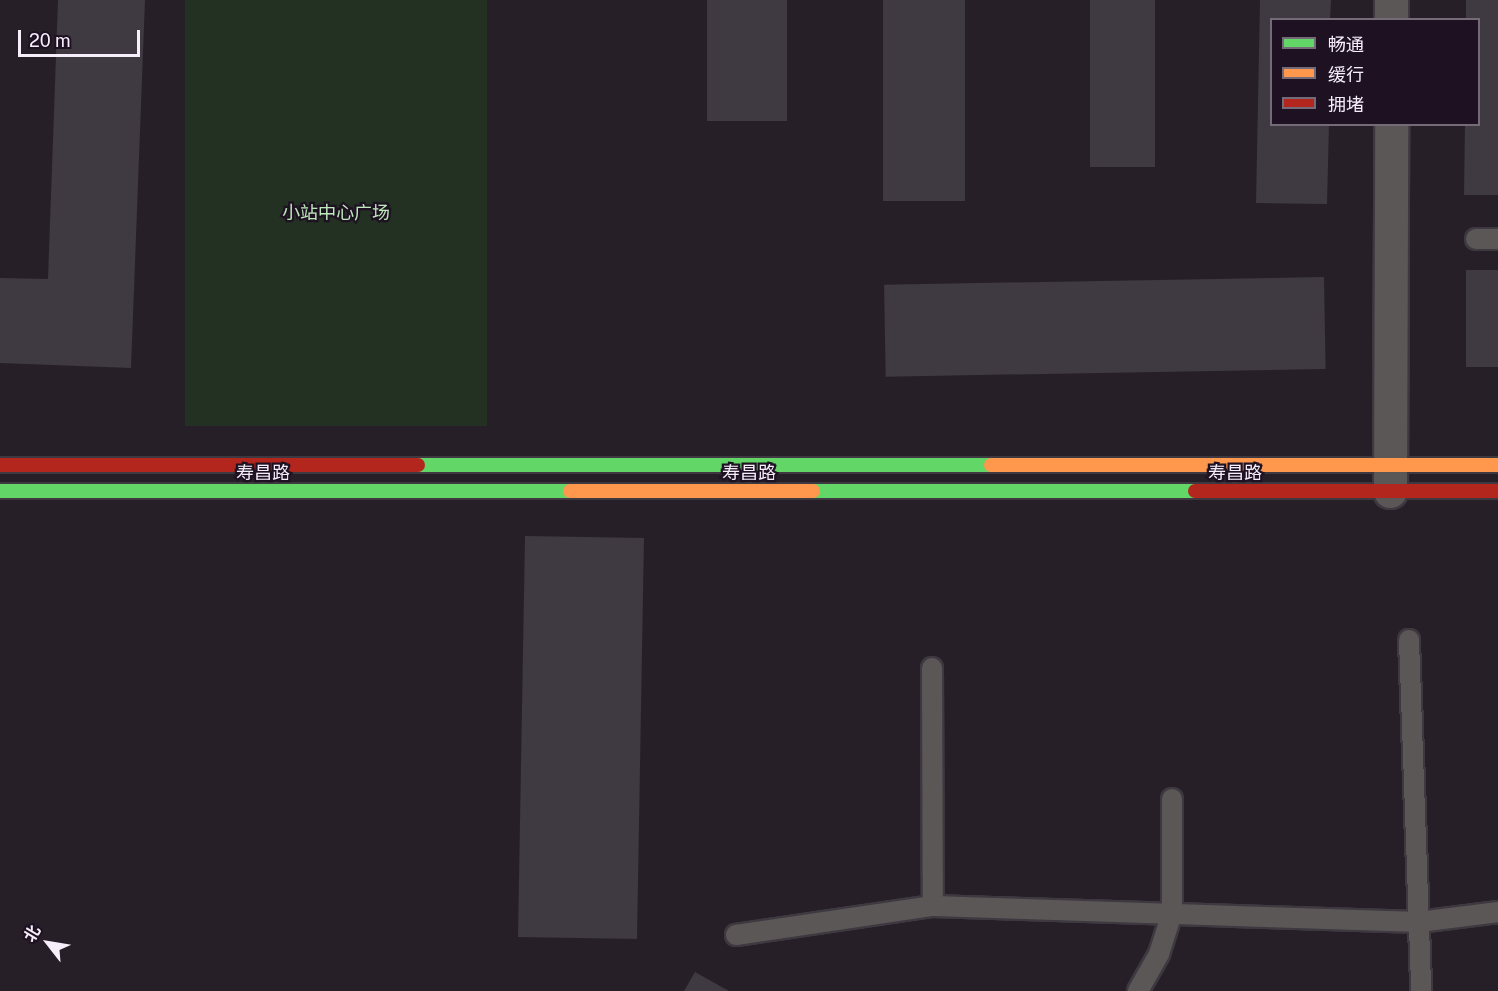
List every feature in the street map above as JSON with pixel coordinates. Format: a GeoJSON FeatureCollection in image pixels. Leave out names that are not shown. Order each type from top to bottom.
{"type":"FeatureCollection","features":[{"type":"Feature","properties":{"kind":"street"},"geometry":{"type":"LineString","coordinates":[[1391,0],[1391,18]]}},
{"type":"Feature","properties":{"kind":"street"},"geometry":{"type":"LineString","coordinates":[[1390,478],[1391,126]]}},
{"type":"Feature","properties":{"kind":"street","name":"寿昌路"},"geometry":{"type":"LineString","coordinates":[[0,465],[1390,478],[1498,491]]}},
{"type":"Feature","properties":{"kind":"street","name":"寿昌路"},"geometry":{"type":"LineString","coordinates":[[0,491],[1390,478],[1498,465]]}},
{"type":"Feature","properties":{"kind":"lane"},"geometry":{"type":"LineString","coordinates":[[1476,239],[1498,239]]}},
{"type":"Feature","properties":{"kind":"lane"},"geometry":{"type":"LineString","coordinates":[[1409,640],[1421,991]]}},
{"type":"Feature","properties":{"kind":"lane"},"geometry":{"type":"LineString","coordinates":[[932,668],[933,906]]}},
{"type":"Feature","properties":{"kind":"lane"},"geometry":{"type":"LineString","coordinates":[[1138,991],[1159,954],[1172,913],[1172,799]]}},
{"type":"Feature","properties":{"kind":"lane"},"geometry":{"type":"LineString","coordinates":[[735,935],[933,906],[1419,922],[1498,912]]}},
{"type":"Feature","properties":{"kind":"green space","name":"小站中心广场"},"geometry":{"type":"Polygon","coordinates":[[[185,0],[487,0],[487,426],[185,426],[185,0]]]}},
{"type":"Feature","properties":{"kind":"building"},"geometry":{"type":"Polygon","coordinates":[[[58,0],[145,0],[131,368],[0,363],[0,278],[48,279],[58,0]]]}},
{"type":"Feature","properties":{"kind":"building"},"geometry":{"type":"Polygon","coordinates":[[[707,0],[787,0],[787,121],[707,121],[707,0]]]}},
{"type":"Feature","properties":{"kind":"building"},"geometry":{"type":"Polygon","coordinates":[[[883,0],[965,0],[965,201],[883,201],[883,0]]]}},
{"type":"Feature","properties":{"kind":"building"},"geometry":{"type":"Polygon","coordinates":[[[1090,0],[1155,0],[1155,167],[1090,167],[1090,0]]]}},
{"type":"Feature","properties":{"kind":"building"},"geometry":{"type":"Polygon","coordinates":[[[1260,0],[1331,0],[1330,18],[1270,18],[1270,126],[1329,126],[1327,204],[1256,203],[1260,0]]]}},
{"type":"Feature","properties":{"kind":"building"},"geometry":{"type":"Polygon","coordinates":[[[1466,0],[1498,0],[1498,195],[1464,195],[1465,126],[1480,126],[1480,18],[1466,18],[1466,0]]]}},
{"type":"Feature","properties":{"kind":"building"},"geometry":{"type":"Polygon","coordinates":[[[1466,270],[1498,270],[1498,367],[1466,367],[1466,270]]]}},
{"type":"Feature","properties":{"kind":"building"},"geometry":{"type":"Polygon","coordinates":[[[1324,277],[1326,369],[886,377],[884,285],[1324,277]]]}},
{"type":"Feature","properties":{"kind":"building"},"geometry":{"type":"Polygon","coordinates":[[[525,536],[644,538],[637,939],[518,937],[525,536]]]}},
{"type":"Feature","properties":{"kind":"building"},"geometry":{"type":"Polygon","coordinates":[[[695,972],[729,991],[684,991],[695,972]]]}},
{"type":"Feature","properties":{"kind":"traffic: fast"},"geometry":{"type":"LineString","coordinates":[[418,465],[991,465]]}},
{"type":"Feature","properties":{"kind":"traffic: fast"},"geometry":{"type":"LineString","coordinates":[[0,491],[570,491]]}},
{"type":"Feature","properties":{"kind":"traffic: fast"},"geometry":{"type":"LineString","coordinates":[[813,491],[1195,491]]}},
{"type":"Feature","properties":{"kind":"traffic: slow"},"geometry":{"type":"LineString","coordinates":[[991,465],[1498,465]]}},
{"type":"Feature","properties":{"kind":"traffic: slow"},"geometry":{"type":"LineString","coordinates":[[570,491],[813,491]]}},
{"type":"Feature","properties":{"kind":"traffic: jam"},"geometry":{"type":"LineString","coordinates":[[0,465],[418,465]]}},
{"type":"Feature","properties":{"kind":"traffic: jam"},"geometry":{"type":"LineString","coordinates":[[1195,491],[1498,491]]}}]}
